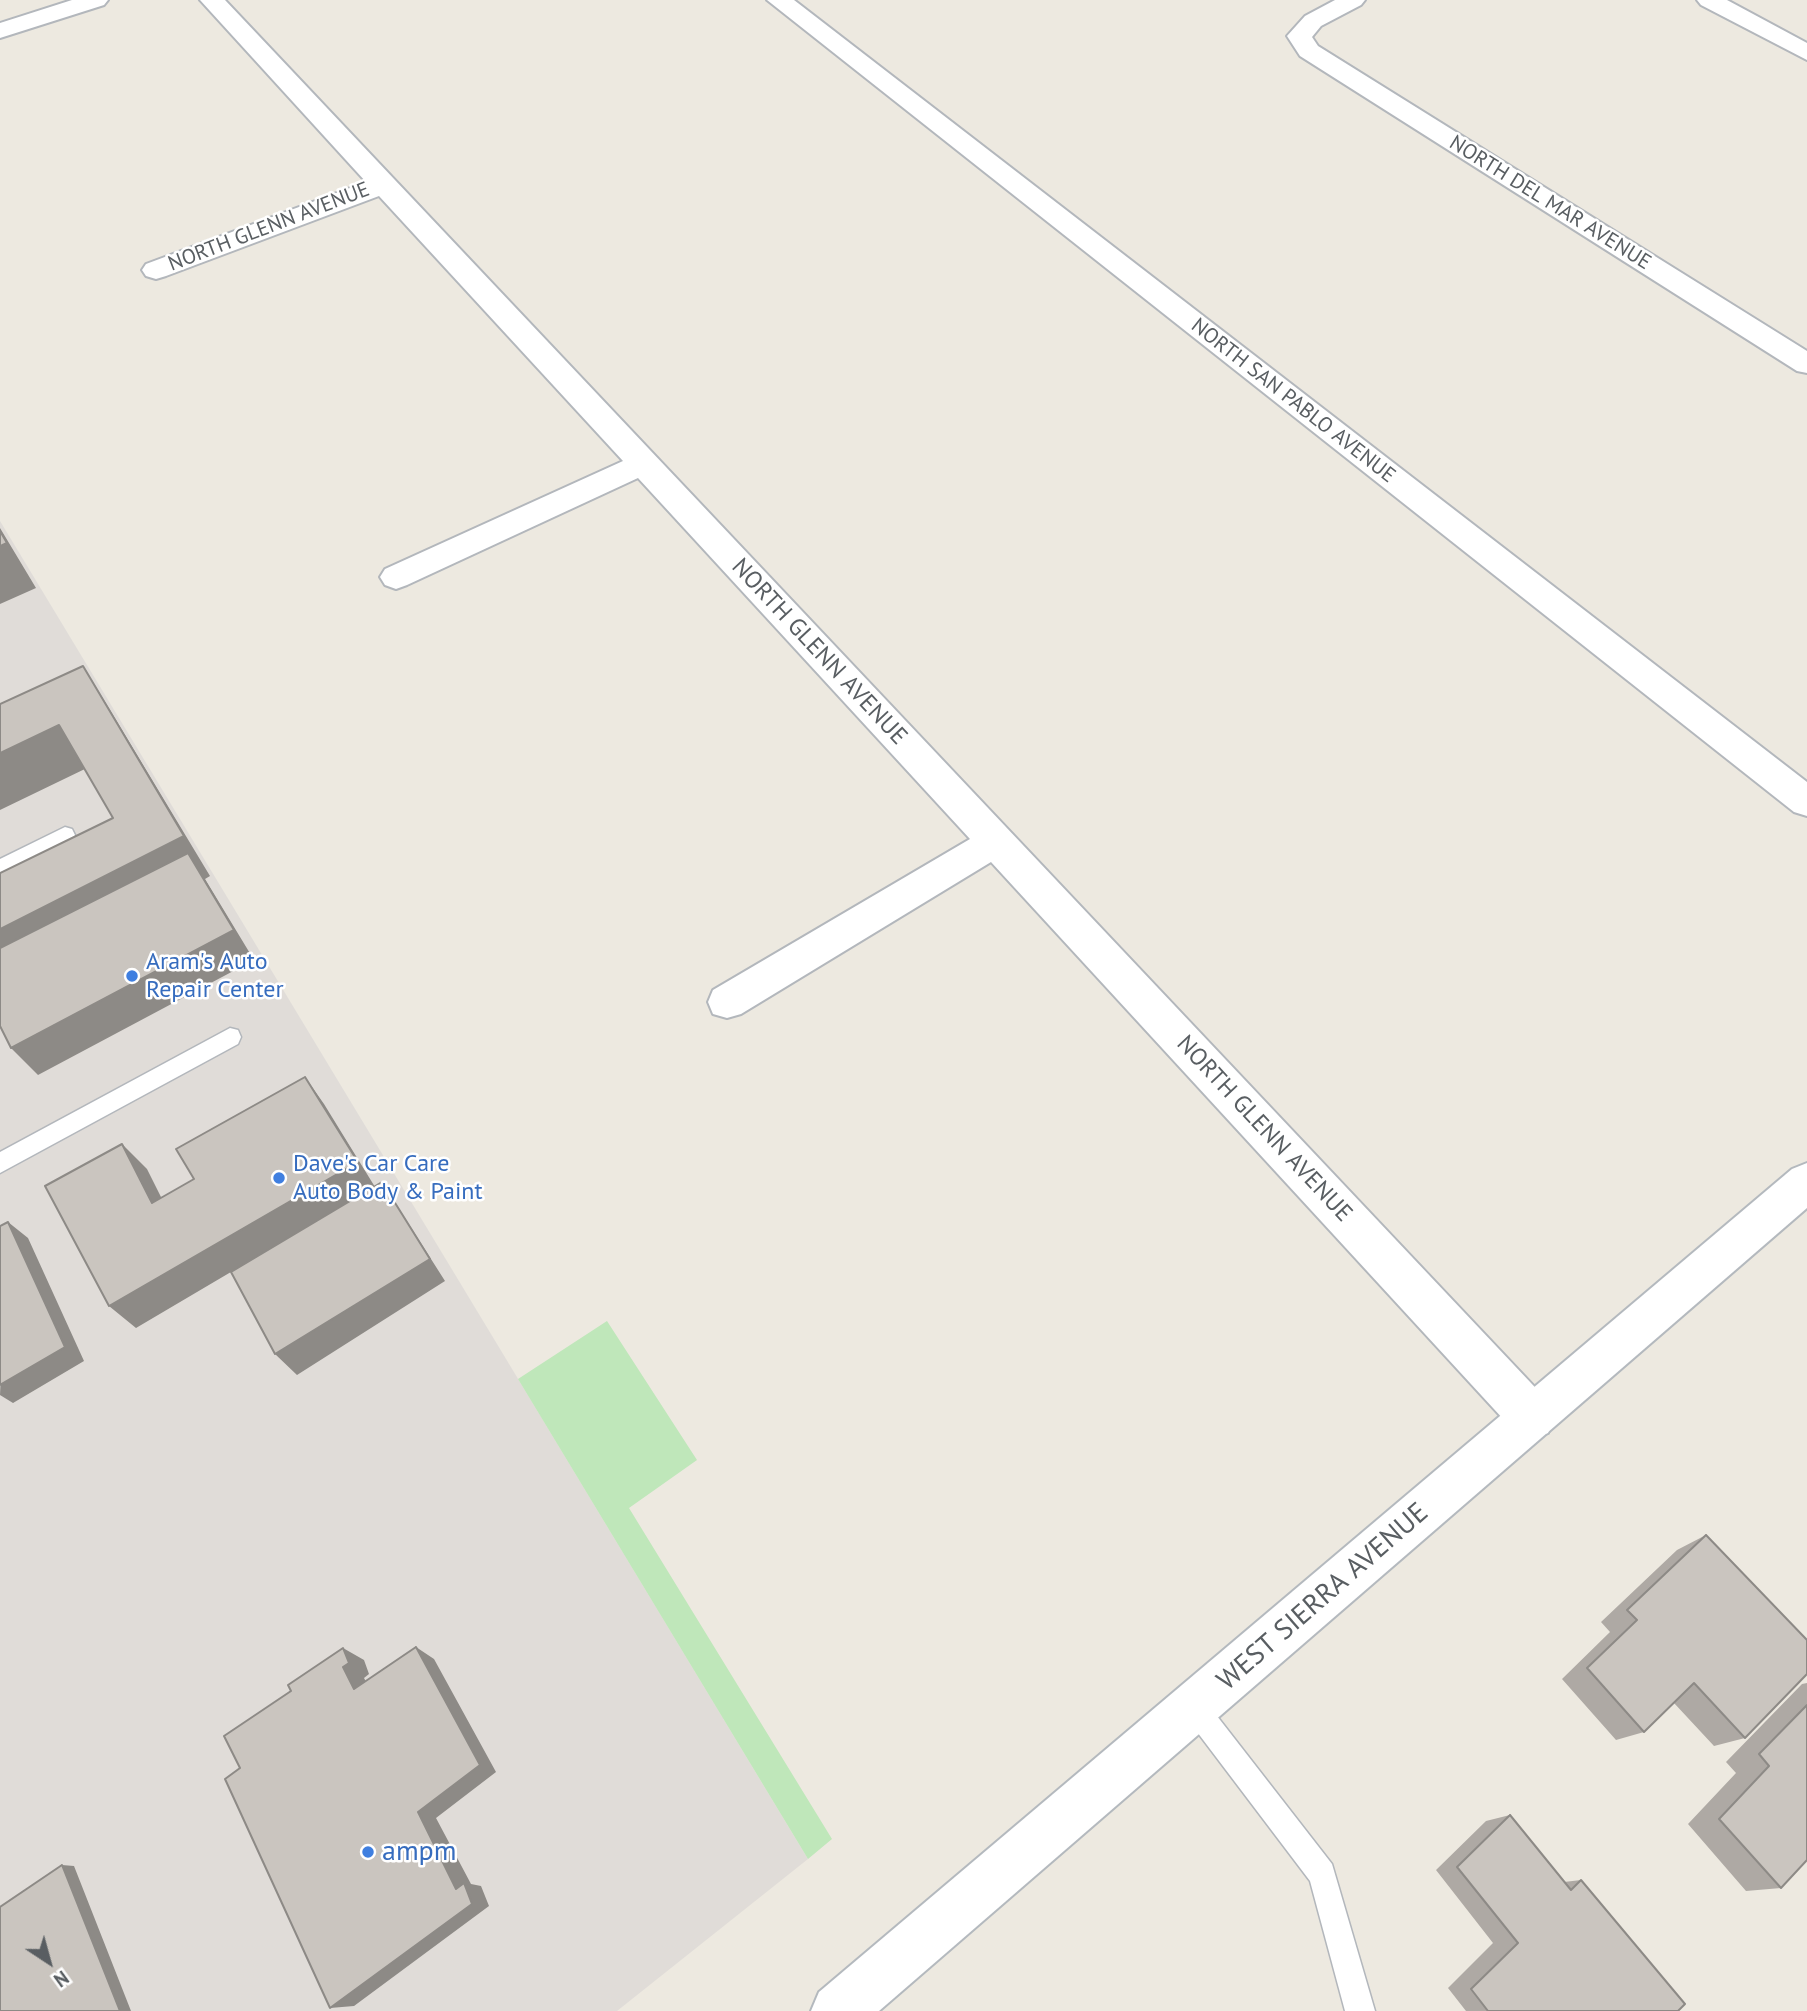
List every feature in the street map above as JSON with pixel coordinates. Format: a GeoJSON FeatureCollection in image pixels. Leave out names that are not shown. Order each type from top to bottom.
{"type":"FeatureCollection","features":[{"type":"Feature","properties":{"kind":"street"},"geometry":{"type":"LineString","coordinates":[[0,31],[96,0]]}},
{"type":"Feature","properties":{"kind":"street","name":"NORTH GLENN AVENUE"},"geometry":{"type":"LineString","coordinates":[[212,0],[1532,1417]]}},
{"type":"Feature","properties":{"kind":"street","name":"NORTH SAN PABLO AVENUE"},"geometry":{"type":"LineString","coordinates":[[779,0],[1807,802]]}},
{"type":"Feature","properties":{"kind":"street","name":"NORTH DEL MAR AVENUE"},"geometry":{"type":"LineString","coordinates":[[1353,0],[1313,21],[1299,36],[1309,51],[1807,364]]}},
{"type":"Feature","properties":{"kind":"street"},"geometry":{"type":"LineString","coordinates":[[1709,0],[1807,53]]}},
{"type":"Feature","properties":{"kind":"street","name":"NORTH GLENN AVENUE"},"geometry":{"type":"LineString","coordinates":[[156,270],[383,185]]}},
{"type":"Feature","properties":{"kind":"street"},"geometry":{"type":"LineString","coordinates":[[396,577],[642,464]]}},
{"type":"Feature","properties":{"kind":"street"},"geometry":{"type":"LineString","coordinates":[[727,1002],[996,841]]}},
{"type":"Feature","properties":{"kind":"street","name":"WEST SIERRA AVENUE"},"geometry":{"type":"LineString","coordinates":[[849,2007],[1194,1707],[1807,1182]]}},
{"type":"Feature","properties":{"kind":"lane"},"geometry":{"type":"LineString","coordinates":[[0,867],[65,835]]}},
{"type":"Feature","properties":{"kind":"lane"},"geometry":{"type":"LineString","coordinates":[[0,1163],[230,1037]]}},
{"type":"Feature","properties":{"kind":"lane"},"geometry":{"type":"LineString","coordinates":[[1194,1707],[1322,1874],[1360,2011]]}},
{"type":"Feature","properties":{"kind":"shaded area"},"geometry":{"type":"Polygon","coordinates":[[[0,521],[808,1859],[617,2011],[0,2011],[0,521]]]}},
{"type":"Feature","properties":{"kind":"green space"},"geometry":{"type":"Polygon","coordinates":[[[607,1321],[697,1460],[629,1508],[832,1839],[808,1859],[518,1379],[607,1321]]]}},
{"type":"Feature","properties":{"kind":"building"},"geometry":{"type":"Polygon","coordinates":[[[0,531],[7,543],[0,546],[0,531]]]}},
{"type":"Feature","properties":{"kind":"building"},"geometry":{"type":"Polygon","coordinates":[[[83,666],[184,836],[0,929],[0,873],[113,818],[59,725],[0,753],[0,704],[83,666]]]}},
{"type":"Feature","properties":{"kind":"building"},"geometry":{"type":"Polygon","coordinates":[[[188,853],[234,930],[11,1048],[0,1026],[0,948],[188,853]]]}},
{"type":"Feature","properties":{"kind":"building"},"geometry":{"type":"Polygon","coordinates":[[[305,1077],[358,1162],[109,1306],[45,1186],[122,1144],[152,1203],[194,1179],[176,1149],[305,1077]]]}},
{"type":"Feature","properties":{"kind":"building"},"geometry":{"type":"Polygon","coordinates":[[[382,1182],[430,1259],[275,1354],[231,1272],[382,1182]]]}},
{"type":"Feature","properties":{"kind":"building"},"geometry":{"type":"Polygon","coordinates":[[[8,1222],[65,1347],[0,1385],[0,1226],[8,1222]]]}},
{"type":"Feature","properties":{"kind":"building"},"geometry":{"type":"Polygon","coordinates":[[[1706,1535],[1807,1640],[1807,1674],[1745,1738],[1694,1683],[1644,1732],[1587,1668],[1637,1620],[1627,1610],[1706,1535]]]}},
{"type":"Feature","properties":{"kind":"building","name":"ampm"},"geometry":{"type":"Polygon","coordinates":[[[416,1647],[480,1765],[418,1812],[456,1889],[464,1883],[472,1904],[330,2008],[225,1779],[240,1768],[224,1736],[291,1691],[288,1685],[343,1648],[349,1663],[343,1667],[354,1689],[416,1647]]]}},
{"type":"Feature","properties":{"kind":"building"},"geometry":{"type":"Polygon","coordinates":[[[1807,1705],[1807,1860],[1781,1888],[1719,1819],[1769,1766],[1759,1754],[1807,1705]]]}},
{"type":"Feature","properties":{"kind":"building"},"geometry":{"type":"Polygon","coordinates":[[[1510,1815],[1571,1890],[1581,1880],[1685,2004],[1678,2011],[1488,2011],[1471,1989],[1518,1943],[1457,1867],[1510,1815]]]}},
{"type":"Feature","properties":{"kind":"building"},"geometry":{"type":"Polygon","coordinates":[[[62,1865],[120,2011],[0,2011],[0,1907],[62,1865]]]}},
{"type":"Feature","properties":{"kind":"place","name":"Aram's Auto Repair Center"},"geometry":{"type":"Point","coordinates":[132,976]}},
{"type":"Feature","properties":{"kind":"place","name":"Dave's Car Care Auto Body & Paint"},"geometry":{"type":"Point","coordinates":[279,1178]}},
{"type":"Feature","properties":{"kind":"place","name":"ampm"},"geometry":{"type":"Point","coordinates":[368,1852]}}]}
